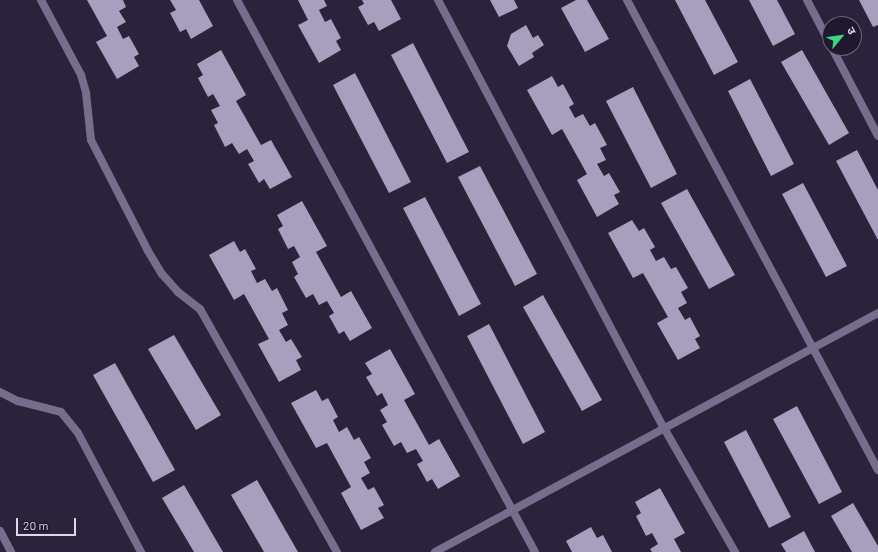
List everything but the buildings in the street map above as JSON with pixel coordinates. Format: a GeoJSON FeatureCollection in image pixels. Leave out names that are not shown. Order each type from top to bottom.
{"type":"FeatureCollection","features":[{"type":"Feature","properties":{"kind":"street"},"geometry":{"type":"LineString","coordinates":[[41,0],[81,75],[86,93],[91,140],[148,251],[166,278],[200,309],[337,552]]}},
{"type":"Feature","properties":{"kind":"street"},"geometry":{"type":"LineString","coordinates":[[237,0],[535,552]]}},
{"type":"Feature","properties":{"kind":"street"},"geometry":{"type":"LineString","coordinates":[[438,0],[664,428],[735,552]]}},
{"type":"Feature","properties":{"kind":"street"},"geometry":{"type":"LineString","coordinates":[[627,0],[878,470]]}},
{"type":"Feature","properties":{"kind":"street"},"geometry":{"type":"LineString","coordinates":[[807,0],[822,29]]}},
{"type":"Feature","properties":{"kind":"street"},"geometry":{"type":"LineString","coordinates":[[836,56],[878,136]]}},
{"type":"Feature","properties":{"kind":"street"},"geometry":{"type":"LineString","coordinates":[[435,552],[878,313]]}},
{"type":"Feature","properties":{"kind":"street"},"geometry":{"type":"LineString","coordinates":[[0,392],[18,401],[61,412],[78,434],[140,552]]}},
{"type":"Feature","properties":{"kind":"street"},"geometry":{"type":"LineString","coordinates":[[0,531],[11,552]]}}]}
